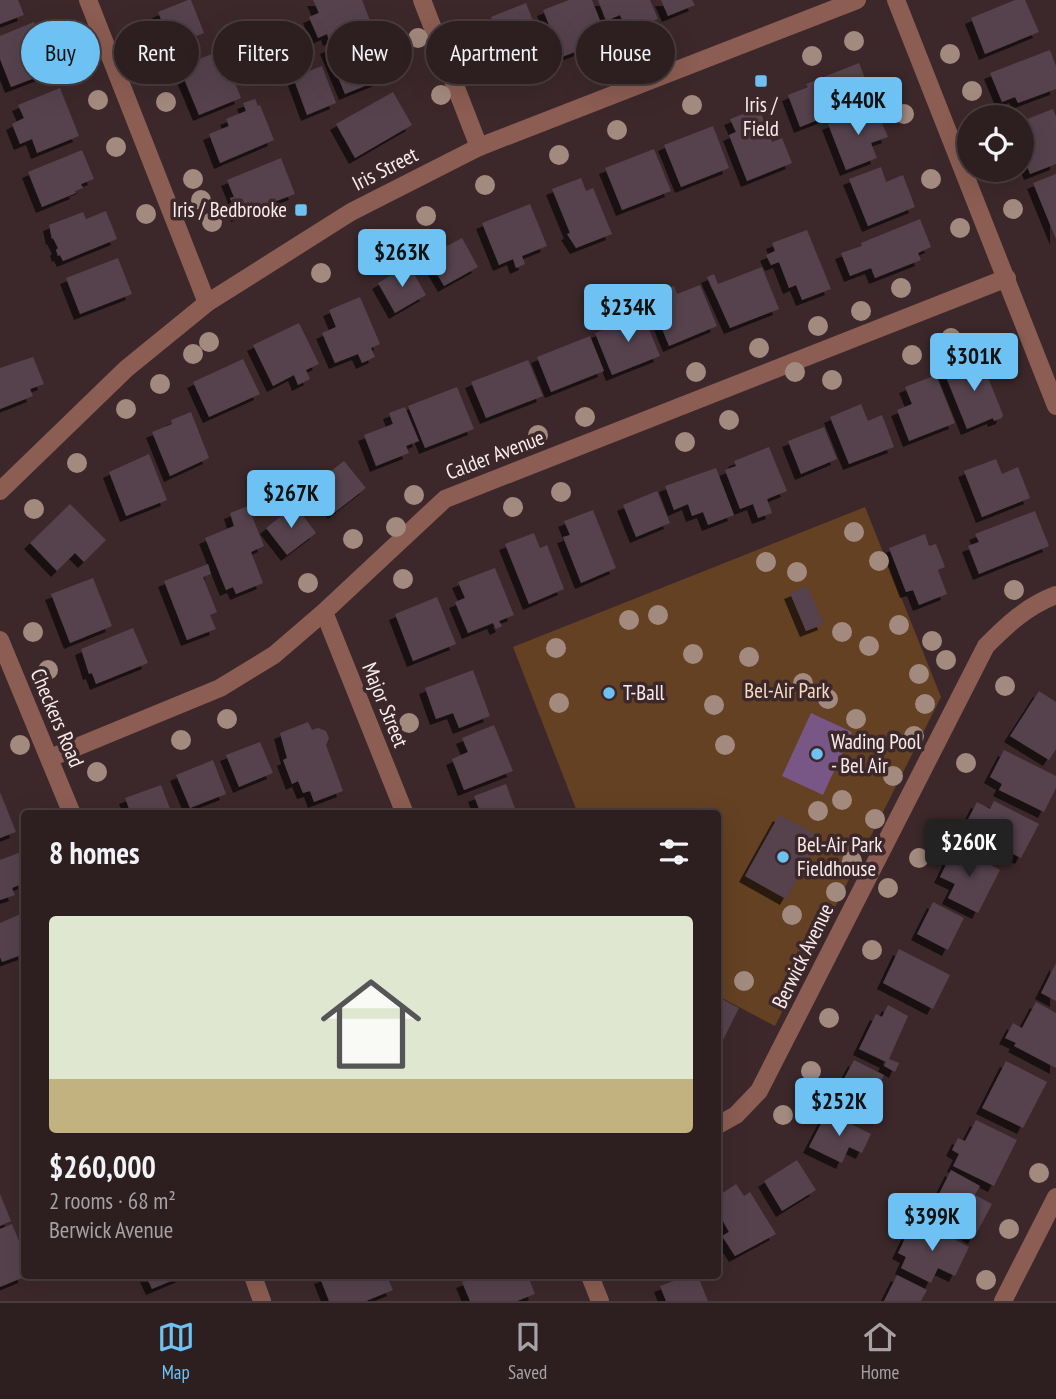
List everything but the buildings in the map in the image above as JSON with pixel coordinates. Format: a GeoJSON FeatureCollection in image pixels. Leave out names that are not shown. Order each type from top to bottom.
{"type":"FeatureCollection","features":[{"type":"Feature","properties":{"kind":"street"},"geometry":{"type":"LineString","coordinates":[[88,0],[207,303]]}},
{"type":"Feature","properties":{"kind":"street"},"geometry":{"type":"LineString","coordinates":[[422,0],[480,147]]}},
{"type":"Feature","properties":{"kind":"street","name":"Iris Street"},"geometry":{"type":"LineString","coordinates":[[0,491],[126,369],[207,303],[351,212],[480,147],[857,0]]}},
{"type":"Feature","properties":{"kind":"street"},"geometry":{"type":"LineString","coordinates":[[896,0],[1056,405]]}},
{"type":"Feature","properties":{"kind":"street","name":"Calder Avenue"},"geometry":{"type":"LineString","coordinates":[[50,758],[220,688],[274,655],[445,499],[1007,278]]}},
{"type":"Feature","properties":{"kind":"street","name":"Berwick Avenue"},"geometry":{"type":"LineString","coordinates":[[721,1123],[736,1115],[759,1091],[986,646],[1013,618],[1040,601],[1056,595]]}},
{"type":"Feature","properties":{"kind":"street","name":"Major Street"},"geometry":{"type":"LineString","coordinates":[[324,612],[403,810]]}},
{"type":"Feature","properties":{"kind":"street","name":"Checkers Road"},"geometry":{"type":"LineString","coordinates":[[0,640],[70,810]]}},
{"type":"Feature","properties":{"kind":"street"},"geometry":{"type":"LineString","coordinates":[[1003,1301],[1056,1197]]}},
{"type":"Feature","properties":{"kind":"street"},"geometry":{"type":"LineString","coordinates":[[254,1279],[262,1301]]}},
{"type":"Feature","properties":{"kind":"street"},"geometry":{"type":"LineString","coordinates":[[591,1279],[600,1301]]}},
{"type":"Feature","properties":{"kind":"green space","name":"Bel-Air Park"},"geometry":{"type":"Polygon","coordinates":[[[865,507],[941,697],[775,1026],[721,998],[721,810],[576,810],[513,647],[865,507]]]}},
{"type":"Feature","properties":{"kind":"shaded area","name":"Wading Pool - Bel Air"},"geometry":{"type":"Polygon","coordinates":[[[811,713],[852,732],[823,795],[782,776],[811,713]]]}},
{"type":"Feature","properties":{"kind":"place","name":"Iris / Field"},"geometry":{"type":"Point","coordinates":[761,81]}},
{"type":"Feature","properties":{"kind":"place","name":"Iris / Bedbrooke"},"geometry":{"type":"Point","coordinates":[301,210]}},
{"type":"Feature","properties":{"kind":"place","name":"T-Ball"},"geometry":{"type":"Point","coordinates":[609,693]}},
{"type":"Feature","properties":{"kind":"place","name":"Wading Pool - Bel Air"},"geometry":{"type":"Point","coordinates":[817,754]}},
{"type":"Feature","properties":{"kind":"place","name":"Bel-Air Park Fieldhouse"},"geometry":{"type":"Point","coordinates":[783,857]}}]}
